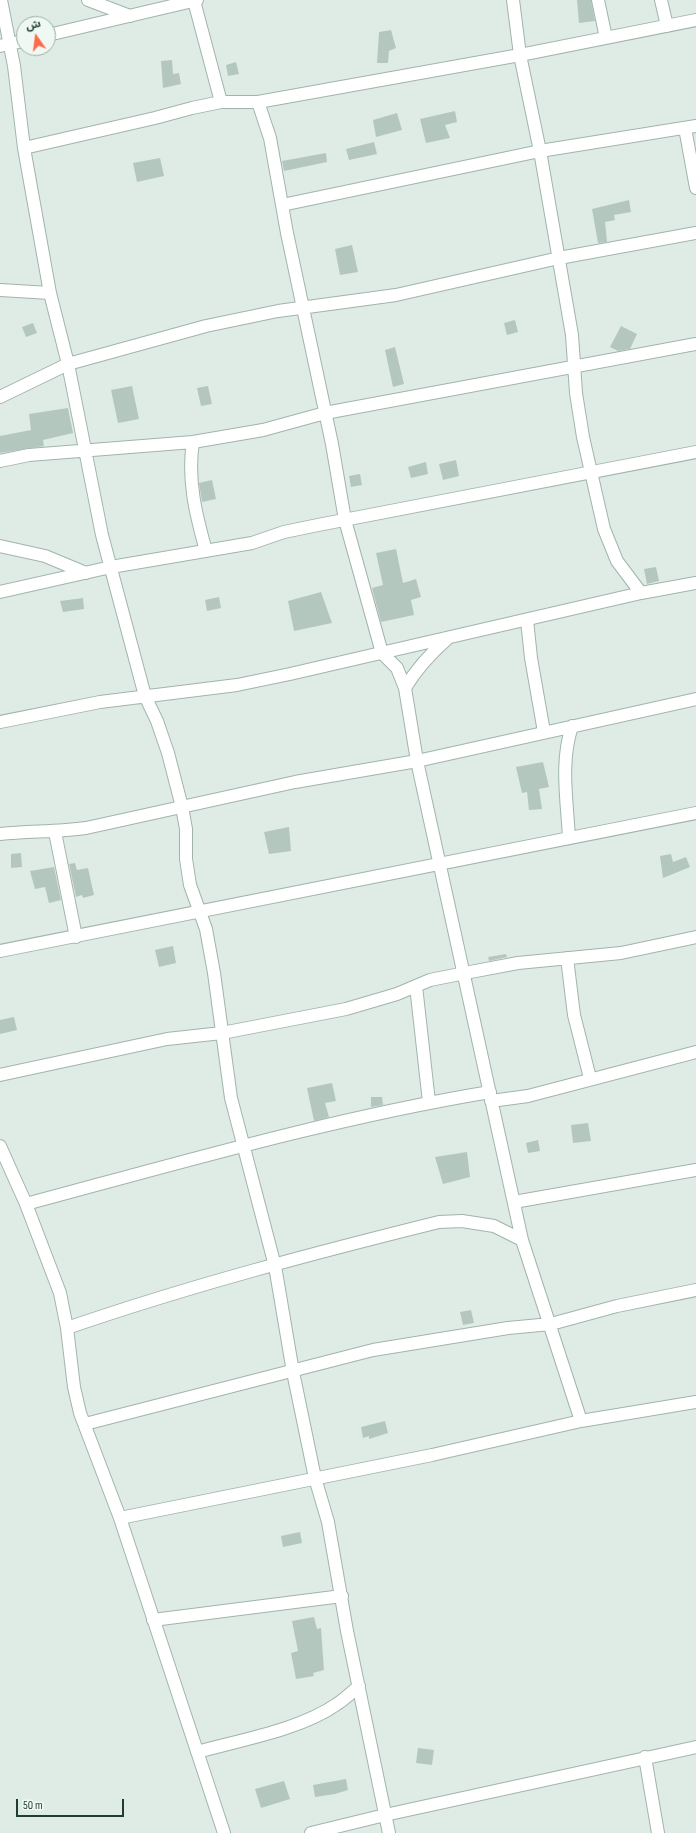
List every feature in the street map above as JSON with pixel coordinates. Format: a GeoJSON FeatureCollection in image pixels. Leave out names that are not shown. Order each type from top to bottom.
{"type":"FeatureCollection","features":[{"type":"Feature","properties":{"kind":"street"},"geometry":{"type":"LineString","coordinates":[[1,0],[5,46],[50,293],[68,364],[102,535],[145,696],[157,721],[166,747],[182,807],[186,829],[186,859],[190,885],[206,930],[214,973],[231,1098],[275,1266],[293,1372],[315,1478],[328,1522],[389,1833]]}},
{"type":"Feature","properties":{"kind":"street"},"geometry":{"type":"LineString","coordinates":[[88,0],[130,16]]}},
{"type":"Feature","properties":{"kind":"street"},"geometry":{"type":"LineString","coordinates":[[56,34],[195,0],[221,102]]}},
{"type":"Feature","properties":{"kind":"street"},"geometry":{"type":"LineString","coordinates":[[513,0],[520,55],[540,152],[572,335],[574,367],[583,438],[604,529],[618,560],[641,594]]}},
{"type":"Feature","properties":{"kind":"street"},"geometry":{"type":"LineString","coordinates":[[598,0],[606,38]]}},
{"type":"Feature","properties":{"kind":"street"},"geometry":{"type":"LineString","coordinates":[[661,0],[667,26]]}},
{"type":"Feature","properties":{"kind":"street"},"geometry":{"type":"LineString","coordinates":[[24,148],[221,102],[258,102],[520,55],[696,20]]}},
{"type":"Feature","properties":{"kind":"street"},"geometry":{"type":"LineString","coordinates":[[5,46],[16,43]]}},
{"type":"Feature","properties":{"kind":"street"},"geometry":{"type":"LineString","coordinates":[[258,102],[270,138],[345,520],[382,653],[397,668],[405,688],[417,761],[465,973],[490,1096],[522,1240],[581,1421]]}},
{"type":"Feature","properties":{"kind":"street"},"geometry":{"type":"LineString","coordinates":[[282,205],[540,152],[691,127],[696,188]]}},
{"type":"Feature","properties":{"kind":"street"},"geometry":{"type":"LineString","coordinates":[[0,396],[68,364],[206,326],[278,311],[396,295],[559,258],[696,234]]}},
{"type":"Feature","properties":{"kind":"street"},"geometry":{"type":"LineString","coordinates":[[0,290],[50,293]]}},
{"type":"Feature","properties":{"kind":"street"},"geometry":{"type":"LineString","coordinates":[[0,461],[29,455],[193,442],[263,430],[325,413],[696,344]]}},
{"type":"Feature","properties":{"kind":"street"},"geometry":{"type":"LineString","coordinates":[[193,442],[190,459],[193,501],[206,551]]}},
{"type":"Feature","properties":{"kind":"street"},"geometry":{"type":"LineString","coordinates":[[0,592],[111,567],[252,543],[284,532],[696,452]]}},
{"type":"Feature","properties":{"kind":"street"},"geometry":{"type":"LineString","coordinates":[[0,546],[45,556],[86,573]]}},
{"type":"Feature","properties":{"kind":"street"},"geometry":{"type":"LineString","coordinates":[[0,722],[100,702],[237,685],[696,583]]}},
{"type":"Feature","properties":{"kind":"street"},"geometry":{"type":"LineString","coordinates":[[527,620],[531,658],[544,732]]}},
{"type":"Feature","properties":{"kind":"street"},"geometry":{"type":"LineString","coordinates":[[405,688],[416,670],[447,638]]}},
{"type":"Feature","properties":{"kind":"street"},"geometry":{"type":"LineString","coordinates":[[0,834],[21,832],[55,832],[86,828],[295,782],[417,761],[696,699]]}},
{"type":"Feature","properties":{"kind":"street"},"geometry":{"type":"LineString","coordinates":[[569,838],[565,765],[567,742],[572,726]]}},
{"type":"Feature","properties":{"kind":"street"},"geometry":{"type":"LineString","coordinates":[[0,951],[199,913],[696,813]]}},
{"type":"Feature","properties":{"kind":"street"},"geometry":{"type":"LineString","coordinates":[[55,832],[76,937]]}},
{"type":"Feature","properties":{"kind":"street"},"geometry":{"type":"LineString","coordinates":[[0,1075],[167,1039],[222,1033],[346,1010],[397,994],[430,980],[465,973],[518,964],[622,953],[696,937]]}},
{"type":"Feature","properties":{"kind":"street"},"geometry":{"type":"LineString","coordinates":[[567,958],[574,1015],[590,1078]]}},
{"type":"Feature","properties":{"kind":"street"},"geometry":{"type":"LineString","coordinates":[[416,986],[429,1102]]}},
{"type":"Feature","properties":{"kind":"street"},"geometry":{"type":"LineString","coordinates":[[26,1204],[244,1145],[429,1102],[490,1096],[528,1096],[590,1078],[696,1052]]}},
{"type":"Feature","properties":{"kind":"street"},"geometry":{"type":"LineString","coordinates":[[0,1146],[26,1204],[60,1293],[67,1328],[74,1387],[80,1413],[120,1518],[224,1833]]}},
{"type":"Feature","properties":{"kind":"street"},"geometry":{"type":"LineString","coordinates":[[514,1202],[696,1170]]}},
{"type":"Feature","properties":{"kind":"street"},"geometry":{"type":"LineString","coordinates":[[67,1328],[157,1297],[212,1281],[275,1266],[439,1222],[462,1221],[494,1226],[522,1240]]}},
{"type":"Feature","properties":{"kind":"street"},"geometry":{"type":"LineString","coordinates":[[85,1424],[293,1372],[373,1350],[508,1328],[550,1324],[617,1306],[696,1290]]}},
{"type":"Feature","properties":{"kind":"street"},"geometry":{"type":"LineString","coordinates":[[120,1518],[432,1455],[581,1421],[696,1402]]}},
{"type":"Feature","properties":{"kind":"street"},"geometry":{"type":"LineString","coordinates":[[153,1620],[342,1596]]}},
{"type":"Feature","properties":{"kind":"street"},"geometry":{"type":"LineString","coordinates":[[197,1752],[279,1730],[312,1717],[336,1705],[359,1686]]}},
{"type":"Feature","properties":{"kind":"street"},"geometry":{"type":"LineString","coordinates":[[310,1833],[645,1757],[696,1747]]}},
{"type":"Feature","properties":{"kind":"street"},"geometry":{"type":"LineString","coordinates":[[645,1757],[658,1833]]}},
{"type":"Feature","properties":{"kind":"building"},"geometry":{"type":"Polygon","coordinates":[[[577,0],[591,0],[595,21],[579,23],[577,0]]]}},
{"type":"Feature","properties":{"kind":"building"},"geometry":{"type":"Polygon","coordinates":[[[391,30],[396,48],[389,51],[388,63],[377,63],[379,32],[391,30]]]}},
{"type":"Feature","properties":{"kind":"building"},"geometry":{"type":"Polygon","coordinates":[[[172,60],[173,74],[179,73],[181,84],[163,88],[161,61],[172,60]]]}},
{"type":"Feature","properties":{"kind":"building"},"geometry":{"type":"Polygon","coordinates":[[[236,62],[239,74],[228,76],[226,65],[236,62]]]}},
{"type":"Feature","properties":{"kind":"building"},"geometry":{"type":"Polygon","coordinates":[[[455,111],[457,122],[445,125],[450,138],[426,143],[420,119],[455,111]]]}},
{"type":"Feature","properties":{"kind":"building"},"geometry":{"type":"Polygon","coordinates":[[[397,113],[402,130],[376,137],[373,120],[397,113]]]}},
{"type":"Feature","properties":{"kind":"building"},"geometry":{"type":"Polygon","coordinates":[[[374,142],[377,154],[349,160],[346,149],[374,142]]]}},
{"type":"Feature","properties":{"kind":"building"},"geometry":{"type":"Polygon","coordinates":[[[326,153],[327,162],[284,171],[282,161],[326,153]]]}},
{"type":"Feature","properties":{"kind":"building"},"geometry":{"type":"Polygon","coordinates":[[[160,158],[164,176],[137,182],[133,163],[160,158]]]}},
{"type":"Feature","properties":{"kind":"building"},"geometry":{"type":"Polygon","coordinates":[[[629,200],[631,212],[614,215],[615,220],[605,222],[607,242],[598,243],[592,209],[629,200]]]}},
{"type":"Feature","properties":{"kind":"building"},"geometry":{"type":"Polygon","coordinates":[[[352,245],[358,272],[340,275],[335,249],[352,245]]]}},
{"type":"Feature","properties":{"kind":"building"},"geometry":{"type":"Polygon","coordinates":[[[515,320],[518,332],[507,335],[504,323],[515,320]]]}},
{"type":"Feature","properties":{"kind":"building"},"geometry":{"type":"Polygon","coordinates":[[[33,323],[37,333],[26,337],[22,327],[33,323]]]}},
{"type":"Feature","properties":{"kind":"building"},"geometry":{"type":"Polygon","coordinates":[[[621,326],[637,334],[630,349],[618,351],[610,347],[621,326]]]}},
{"type":"Feature","properties":{"kind":"building"},"geometry":{"type":"Polygon","coordinates":[[[395,347],[404,384],[393,387],[385,350],[395,347]]]}},
{"type":"Feature","properties":{"kind":"building"},"geometry":{"type":"Polygon","coordinates":[[[132,386],[139,419],[118,423],[111,390],[132,386]]]}},
{"type":"Feature","properties":{"kind":"building"},"geometry":{"type":"Polygon","coordinates":[[[208,386],[212,404],[201,406],[197,388],[208,386]]]}},
{"type":"Feature","properties":{"kind":"building"},"geometry":{"type":"Polygon","coordinates":[[[68,408],[73,433],[43,440],[44,446],[0,453],[0,436],[31,430],[29,414],[68,408]]]}},
{"type":"Feature","properties":{"kind":"building"},"geometry":{"type":"Polygon","coordinates":[[[456,460],[459,476],[443,480],[439,464],[456,460]]]}},
{"type":"Feature","properties":{"kind":"building"},"geometry":{"type":"Polygon","coordinates":[[[426,462],[428,474],[411,478],[408,467],[426,462]]]}},
{"type":"Feature","properties":{"kind":"building"},"geometry":{"type":"Polygon","coordinates":[[[360,474],[362,485],[351,487],[349,476],[360,474]]]}},
{"type":"Feature","properties":{"kind":"building"},"geometry":{"type":"Polygon","coordinates":[[[212,480],[216,499],[202,502],[199,483],[212,480]]]}},
{"type":"Feature","properties":{"kind":"building"},"geometry":{"type":"Polygon","coordinates":[[[396,549],[403,583],[416,579],[421,597],[411,600],[414,615],[381,622],[372,588],[383,585],[376,553],[396,549]]]}},
{"type":"Feature","properties":{"kind":"building"},"geometry":{"type":"Polygon","coordinates":[[[656,567],[659,581],[647,584],[644,569],[656,567]]]}},
{"type":"Feature","properties":{"kind":"building"},"geometry":{"type":"Polygon","coordinates":[[[321,592],[332,623],[294,631],[288,601],[321,592]]]}},
{"type":"Feature","properties":{"kind":"building"},"geometry":{"type":"Polygon","coordinates":[[[219,597],[221,608],[207,611],[205,600],[219,597]]]}},
{"type":"Feature","properties":{"kind":"building"},"geometry":{"type":"Polygon","coordinates":[[[83,598],[84,609],[63,612],[60,601],[83,598]]]}},
{"type":"Feature","properties":{"kind":"building"},"geometry":{"type":"Polygon","coordinates":[[[543,762],[549,787],[539,789],[542,809],[529,810],[527,792],[522,793],[516,767],[543,762]]]}},
{"type":"Feature","properties":{"kind":"building"},"geometry":{"type":"Polygon","coordinates":[[[289,827],[291,851],[269,854],[264,832],[289,827]]]}},
{"type":"Feature","properties":{"kind":"building"},"geometry":{"type":"Polygon","coordinates":[[[21,853],[22,867],[11,868],[11,854],[21,853]]]}},
{"type":"Feature","properties":{"kind":"building"},"geometry":{"type":"Polygon","coordinates":[[[671,854],[673,862],[686,857],[690,867],[663,878],[660,856],[671,854]]]}},
{"type":"Feature","properties":{"kind":"building"},"geometry":{"type":"Polygon","coordinates":[[[75,863],[77,870],[88,868],[94,895],[83,898],[82,895],[76,897],[69,864],[75,863]]]}},
{"type":"Feature","properties":{"kind":"building"},"geometry":{"type":"Polygon","coordinates":[[[54,867],[61,900],[49,903],[45,887],[35,889],[30,871],[54,867]]]}},
{"type":"Feature","properties":{"kind":"building"},"geometry":{"type":"Polygon","coordinates":[[[173,946],[176,963],[159,967],[155,950],[173,946]]]}},
{"type":"Feature","properties":{"kind":"building"},"geometry":{"type":"Polygon","coordinates":[[[506,954],[507,957],[489,961],[488,957],[506,954]]]}},
{"type":"Feature","properties":{"kind":"building"},"geometry":{"type":"Polygon","coordinates":[[[14,1017],[17,1030],[0,1034],[0,1020],[14,1017]]]}},
{"type":"Feature","properties":{"kind":"building"},"geometry":{"type":"Polygon","coordinates":[[[332,1083],[336,1101],[325,1103],[329,1117],[314,1121],[307,1088],[332,1083]]]}},
{"type":"Feature","properties":{"kind":"building"},"geometry":{"type":"Polygon","coordinates":[[[371,1097],[382,1097],[383,1105],[371,1107],[371,1097]]]}},
{"type":"Feature","properties":{"kind":"building"},"geometry":{"type":"Polygon","coordinates":[[[588,1123],[591,1141],[573,1143],[571,1125],[588,1123]]]}},
{"type":"Feature","properties":{"kind":"building"},"geometry":{"type":"Polygon","coordinates":[[[538,1140],[540,1151],[528,1153],[526,1143],[538,1140]]]}},
{"type":"Feature","properties":{"kind":"building"},"geometry":{"type":"Polygon","coordinates":[[[467,1152],[470,1177],[443,1184],[435,1157],[467,1152]]]}},
{"type":"Feature","properties":{"kind":"building"},"geometry":{"type":"Polygon","coordinates":[[[471,1310],[474,1323],[463,1325],[460,1312],[471,1310]]]}},
{"type":"Feature","properties":{"kind":"building"},"geometry":{"type":"Polygon","coordinates":[[[385,1421],[388,1433],[369,1439],[369,1436],[363,1438],[361,1427],[385,1421]]]}},
{"type":"Feature","properties":{"kind":"building"},"geometry":{"type":"Polygon","coordinates":[[[300,1532],[302,1543],[283,1547],[281,1536],[300,1532]]]}},
{"type":"Feature","properties":{"kind":"building"},"geometry":{"type":"Polygon","coordinates":[[[314,1617],[317,1629],[321,1628],[324,1670],[313,1673],[314,1676],[296,1679],[291,1653],[298,1651],[292,1621],[314,1617]]]}},
{"type":"Feature","properties":{"kind":"building"},"geometry":{"type":"Polygon","coordinates":[[[418,1748],[434,1750],[432,1765],[416,1763],[418,1748]]]}},
{"type":"Feature","properties":{"kind":"building"},"geometry":{"type":"Polygon","coordinates":[[[346,1779],[348,1790],[335,1794],[315,1797],[313,1785],[346,1779]]]}},
{"type":"Feature","properties":{"kind":"building"},"geometry":{"type":"Polygon","coordinates":[[[284,1781],[290,1799],[261,1808],[255,1789],[284,1781]]]}}]}
